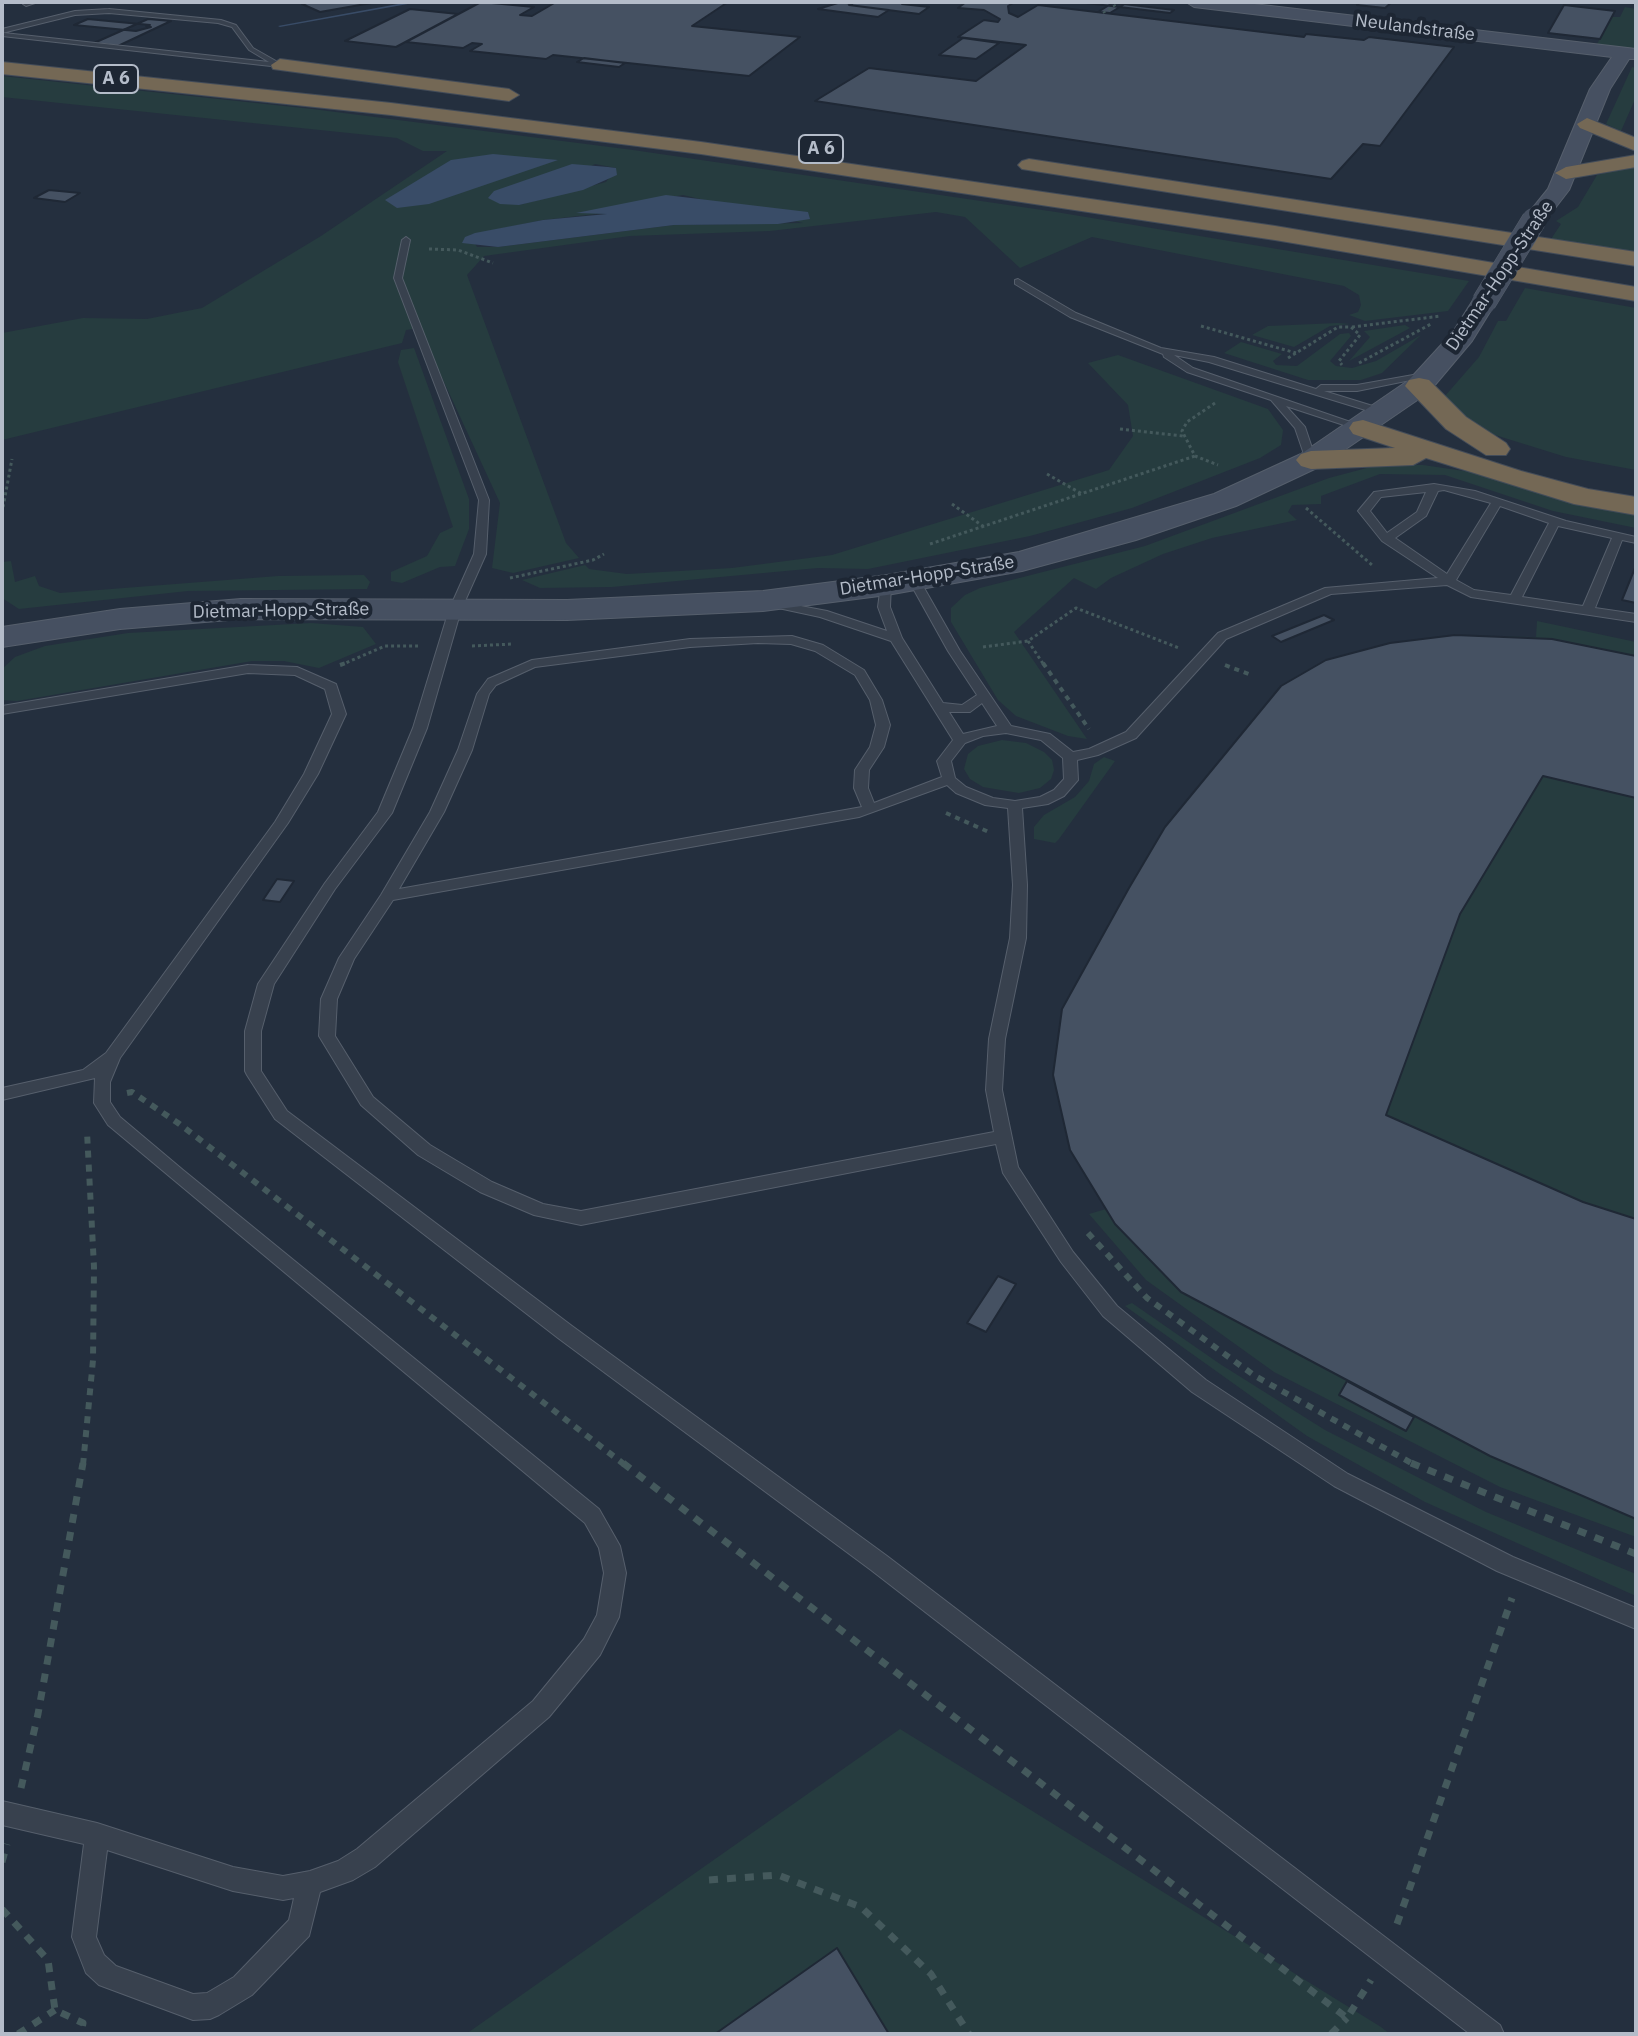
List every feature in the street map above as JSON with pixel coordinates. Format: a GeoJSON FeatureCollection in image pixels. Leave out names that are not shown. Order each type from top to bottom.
{"type":"FeatureCollection","features":[{"type":"Feature","properties":{"kind":"highway"},"geometry":{"type":"LineString","coordinates":[[2,44],[527,98],[443,84],[280,65]]}},
{"type":"Feature","properties":{"kind":"highway","name":"A 6"},"geometry":{"type":"LineString","coordinates":[[2,55],[278,82],[637,124],[1146,196],[1635,289]]}},
{"type":"Feature","properties":{"kind":"highway","name":"A 6"},"geometry":{"type":"LineString","coordinates":[[2,68],[377,108],[738,153],[1635,289]]}},
{"type":"Feature","properties":{"kind":"highway"},"geometry":{"type":"LineString","coordinates":[[1587,124],[1636,145]]}},
{"type":"Feature","properties":{"kind":"highway"},"geometry":{"type":"LineString","coordinates":[[1577,147],[1636,151]]}},
{"type":"Feature","properties":{"kind":"highway"},"geometry":{"type":"LineString","coordinates":[[1577,147],[1636,160]]}},
{"type":"Feature","properties":{"kind":"highway"},"geometry":{"type":"LineString","coordinates":[[1566,173],[1636,160]]}},
{"type":"Feature","properties":{"kind":"highway"},"geometry":{"type":"LineString","coordinates":[[1007,162],[1636,259]]}},
{"type":"Feature","properties":{"kind":"highway"},"geometry":{"type":"LineString","coordinates":[[1425,381],[1456,423],[1496,449]]}},
{"type":"Feature","properties":{"kind":"highway"},"geometry":{"type":"LineString","coordinates":[[1374,420],[1496,449],[1552,466],[1636,482]]}},
{"type":"Feature","properties":{"kind":"highway"},"geometry":{"type":"LineString","coordinates":[[1374,420],[1454,458],[1585,498],[1636,506]]}},
{"type":"Feature","properties":{"kind":"highway"},"geometry":{"type":"LineString","coordinates":[[1311,460],[1391,455],[1454,458]]}},
{"type":"Feature","properties":{"kind":"street","name":"Neulandstraße"},"geometry":{"type":"LineString","coordinates":[[1194,2],[1249,5],[1630,53]]}},
{"type":"Feature","properties":{"kind":"street"},"geometry":{"type":"LineString","coordinates":[[1525,41],[1577,54],[1597,63],[1600,89]]}},
{"type":"Feature","properties":{"kind":"street","name":"Dietmar-Hopp-Straße"},"geometry":{"type":"LineString","coordinates":[[2,637],[120,619],[212,611],[655,608],[763,601],[901,583],[1022,561],[1125,533],[1225,500],[1311,460],[1374,420],[1425,381],[1463,336],[1534,220],[1558,190],[1600,89],[1630,53]]}},
{"type":"Feature","properties":{"kind":"lane"},"geometry":{"type":"LineString","coordinates":[[26,4],[35,2]]}},
{"type":"Feature","properties":{"kind":"lane"},"geometry":{"type":"LineString","coordinates":[[101,11],[131,3]]}},
{"type":"Feature","properties":{"kind":"lane"},"geometry":{"type":"LineString","coordinates":[[2,33],[101,11],[219,21],[234,26],[238,36]]}},
{"type":"Feature","properties":{"kind":"lane"},"geometry":{"type":"LineString","coordinates":[[88,12],[143,20]]}},
{"type":"Feature","properties":{"kind":"lane"},"geometry":{"type":"LineString","coordinates":[[169,22],[210,27],[238,36],[261,55],[280,65]]}},
{"type":"Feature","properties":{"kind":"lane"},"geometry":{"type":"LineString","coordinates":[[2,33],[49,41],[280,65]]}},
{"type":"Feature","properties":{"kind":"lane"},"geometry":{"type":"LineString","coordinates":[[49,41],[79,37],[100,39]]}},
{"type":"Feature","properties":{"kind":"lane"},"geometry":{"type":"LineString","coordinates":[[129,41],[261,55]]}},
{"type":"Feature","properties":{"kind":"lane"},"geometry":{"type":"LineString","coordinates":[[405,245],[398,278],[484,500],[480,554],[455,610],[420,728],[385,813],[330,886],[266,984],[253,1031],[253,1071],[281,1115],[565,1332],[879,1563],[1491,2034]]}},
{"type":"Feature","properties":{"kind":"lane"},"geometry":{"type":"LineString","coordinates":[[1018,282],[1073,315],[1159,350],[1190,370],[1274,397],[1374,420]]}},
{"type":"Feature","properties":{"kind":"lane"},"geometry":{"type":"LineString","coordinates":[[1159,350],[1224,363],[1306,388],[1374,420]]}},
{"type":"Feature","properties":{"kind":"lane"},"geometry":{"type":"LineString","coordinates":[[1203,375],[1224,363]]}},
{"type":"Feature","properties":{"kind":"lane"},"geometry":{"type":"LineString","coordinates":[[1306,388],[1357,388],[1425,381]]}},
{"type":"Feature","properties":{"kind":"lane"},"geometry":{"type":"LineString","coordinates":[[1274,397],[1300,427],[1311,460]]}},
{"type":"Feature","properties":{"kind":"lane"},"geometry":{"type":"LineString","coordinates":[[1386,539],[1422,514],[1434,487]]}},
{"type":"Feature","properties":{"kind":"lane"},"geometry":{"type":"LineString","coordinates":[[1636,540],[1555,522],[1471,493],[1434,487],[1378,494],[1364,511],[1386,539],[1471,593],[1636,618]]}},
{"type":"Feature","properties":{"kind":"lane"},"geometry":{"type":"LineString","coordinates":[[1449,581],[1497,502]]}},
{"type":"Feature","properties":{"kind":"lane"},"geometry":{"type":"LineString","coordinates":[[1515,599],[1555,522]]}},
{"type":"Feature","properties":{"kind":"lane"},"geometry":{"type":"LineString","coordinates":[[1588,610],[1618,537]]}},
{"type":"Feature","properties":{"kind":"lane"},"geometry":{"type":"LineString","coordinates":[[1070,757],[1106,747],[1131,735],[1222,636],[1329,591],[1449,581]]}},
{"type":"Feature","properties":{"kind":"lane"},"geometry":{"type":"LineString","coordinates":[[960,740],[896,638],[884,607],[901,583],[954,651],[1006,729]]}},
{"type":"Feature","properties":{"kind":"lane"},"geometry":{"type":"LineString","coordinates":[[763,601],[823,614],[896,638]]}},
{"type":"Feature","properties":{"kind":"lane"},"geometry":{"type":"LineString","coordinates":[[870,809],[861,788],[862,770],[877,747],[883,725],[876,700],[860,673],[819,648],[792,640],[758,639],[690,643],[532,664],[492,682],[483,694],[465,750],[437,812],[347,958],[329,999],[327,1036],[367,1101],[424,1150],[486,1187],[540,1210],[581,1218],[1001,1137]]}},
{"type":"Feature","properties":{"kind":"lane"},"geometry":{"type":"LineString","coordinates":[[2,710],[248,669],[276,668],[313,677],[331,687],[339,714],[311,774],[281,823],[112,1056],[102,1082],[101,1099],[114,1121],[143,1146],[592,1516],[609,1546],[615,1573],[608,1617],[592,1647],[541,1709],[366,1858],[310,1883],[283,1888],[233,1879],[97,1835],[9,1814]]}},
{"type":"Feature","properties":{"kind":"lane"},"geometry":{"type":"LineString","coordinates":[[941,707],[965,709],[982,697]]}},
{"type":"Feature","properties":{"kind":"lane"},"geometry":{"type":"LineString","coordinates":[[1006,729],[1045,737],[1070,757],[1073,765],[1071,780],[1059,793],[1043,801],[1015,805],[972,796],[949,779],[944,761],[960,740],[981,732],[1006,729]]}},
{"type":"Feature","properties":{"kind":"lane"},"geometry":{"type":"LineString","coordinates":[[388,896],[720,839],[870,809],[949,779]]}},
{"type":"Feature","properties":{"kind":"lane"},"geometry":{"type":"LineString","coordinates":[[1015,805],[1018,938],[997,1039],[994,1090],[1009,1168],[1067,1257],[1110,1311],[1199,1386],[1341,1480],[1521,1570],[1636,1619]]}},
{"type":"Feature","properties":{"kind":"lane"},"geometry":{"type":"LineString","coordinates":[[2,1094],[88,1075],[112,1056]]}},
{"type":"Feature","properties":{"kind":"lane"},"geometry":{"type":"LineString","coordinates":[[97,1835],[84,1937],[95,1964],[108,1976],[193,2007],[210,2006],[243,1986],[300,1927],[310,1883]]}},
{"type":"Feature","properties":{"kind":"path"},"geometry":{"type":"LineString","coordinates":[[1103,13],[1120,2]]}},
{"type":"Feature","properties":{"kind":"path"},"geometry":{"type":"LineString","coordinates":[[405,245],[458,250],[493,263]]}},
{"type":"Feature","properties":{"kind":"path"},"geometry":{"type":"LineString","coordinates":[[1280,363],[1338,327],[1446,316],[1352,366],[1339,361],[1360,335],[1351,327]]}},
{"type":"Feature","properties":{"kind":"path"},"geometry":{"type":"LineString","coordinates":[[1201,326],[1296,353]]}},
{"type":"Feature","properties":{"kind":"path"},"geometry":{"type":"LineString","coordinates":[[1218,465],[1195,456],[1183,436],[1187,422],[1219,400]]}},
{"type":"Feature","properties":{"kind":"path"},"geometry":{"type":"LineString","coordinates":[[1120,429],[1183,436]]}},
{"type":"Feature","properties":{"kind":"path"},"geometry":{"type":"LineString","coordinates":[[928,545],[1195,456]]}},
{"type":"Feature","properties":{"kind":"path"},"geometry":{"type":"LineString","coordinates":[[2,513],[12,459]]}},
{"type":"Feature","properties":{"kind":"path"},"geometry":{"type":"LineString","coordinates":[[1047,474],[1082,494]]}},
{"type":"Feature","properties":{"kind":"path"},"geometry":{"type":"LineString","coordinates":[[952,504],[985,528]]}},
{"type":"Feature","properties":{"kind":"path"},"geometry":{"type":"LineString","coordinates":[[1306,508],[1356,551]]}},
{"type":"Feature","properties":{"kind":"path"},"geometry":{"type":"LineString","coordinates":[[518,587],[506,578],[593,560],[604,554]]}},
{"type":"Feature","properties":{"kind":"path"},"geometry":{"type":"LineString","coordinates":[[954,651],[1028,641],[1076,608],[1249,674]]}},
{"type":"Feature","properties":{"kind":"path"},"geometry":{"type":"LineString","coordinates":[[313,677],[385,646],[511,645],[522,641]]}},
{"type":"Feature","properties":{"kind":"path"},"geometry":{"type":"LineString","coordinates":[[1028,641],[1095,737],[1106,747]]}},
{"type":"Feature","properties":{"kind":"path"},"geometry":{"type":"LineString","coordinates":[[920,790],[954,819],[1018,839]]}},
{"type":"Feature","properties":{"kind":"path"},"geometry":{"type":"LineString","coordinates":[[2,1862],[9,1814],[38,1714],[83,1463],[93,1360],[94,1267],[86,1105],[132,1092],[178,1123],[1347,2018]]}},
{"type":"Feature","properties":{"kind":"path"},"geometry":{"type":"LineString","coordinates":[[1084,1229],[1147,1298],[1255,1376],[1416,1466],[1636,1554]]}},
{"type":"Feature","properties":{"kind":"path"},"geometry":{"type":"LineString","coordinates":[[1331,2034],[1347,2018],[1386,1954],[1521,1570]]}},
{"type":"Feature","properties":{"kind":"path"},"geometry":{"type":"LineString","coordinates":[[709,1880],[778,1875],[861,1907],[931,1974],[969,2034]]}},
{"type":"Feature","properties":{"kind":"path"},"geometry":{"type":"LineString","coordinates":[[2,1909],[48,1960],[55,2010]]}},
{"type":"Feature","properties":{"kind":"path"},"geometry":{"type":"LineString","coordinates":[[18,2034],[55,2010]]}},
{"type":"Feature","properties":{"kind":"path"},"geometry":{"type":"LineString","coordinates":[[55,2010],[83,2023],[81,2034]]}},
{"type":"Feature","properties":{"kind":"green space"},"geometry":{"type":"Polygon","coordinates":[[[1625,7],[1636,9],[1636,49],[1597,44],[1612,17],[1620,17],[1625,7]]]}},
{"type":"Feature","properties":{"kind":"green space"},"geometry":{"type":"Polygon","coordinates":[[[1632,67],[1636,68],[1636,97],[1621,131],[1606,124],[1632,67]]]}},
{"type":"Feature","properties":{"kind":"green space"},"geometry":{"type":"Polygon","coordinates":[[[2,76],[312,109],[633,150],[1056,212],[1469,281],[1448,311],[1365,321],[1349,315],[1358,312],[1361,305],[1359,295],[1344,286],[1092,237],[1020,268],[965,217],[936,212],[770,231],[630,236],[484,256],[467,275],[566,543],[579,558],[513,573],[492,568],[500,503],[419,328],[406,330],[402,343],[2,440],[2,333],[83,318],[147,319],[202,308],[321,236],[447,151],[423,151],[397,138],[2,97],[2,76]],[[595,164],[519,205],[606,182],[616,168],[595,164]],[[683,195],[580,213],[614,212],[543,220],[470,235],[477,247],[498,247],[674,225],[803,223],[683,195]]]}},
{"type":"Feature","properties":{"kind":"green space"},"geometry":{"type":"Polygon","coordinates":[[[1636,165],[1636,253],[1551,239],[1561,224],[1556,221],[1578,207],[1597,175],[1636,165]]]}},
{"type":"Feature","properties":{"kind":"green space"},"geometry":{"type":"Polygon","coordinates":[[[1525,288],[1636,308],[1636,470],[1566,457],[1495,435],[1473,426],[1450,405],[1445,396],[1479,357],[1498,321],[1506,321],[1525,288]]]}},
{"type":"Feature","properties":{"kind":"green space"},"geometry":{"type":"Polygon","coordinates":[[[1350,324],[1330,326],[1294,347],[1252,335],[1268,326],[1350,324]]]}},
{"type":"Feature","properties":{"kind":"green space"},"geometry":{"type":"Polygon","coordinates":[[[1405,325],[1410,328],[1349,361],[1370,337],[1364,331],[1405,325]]]}},
{"type":"Feature","properties":{"kind":"green space"},"geometry":{"type":"Polygon","coordinates":[[[1349,333],[1351,336],[1330,361],[1336,366],[1352,368],[1376,361],[1421,335],[1382,373],[1361,380],[1308,380],[1224,353],[1241,342],[1282,354],[1273,361],[1276,365],[1297,366],[1340,334],[1349,333]]]}},
{"type":"Feature","properties":{"kind":"green space"},"geometry":{"type":"Polygon","coordinates":[[[414,348],[469,499],[469,529],[455,566],[440,567],[402,583],[391,581],[391,572],[427,556],[440,533],[453,527],[398,362],[401,350],[414,348]]]}},
{"type":"Feature","properties":{"kind":"green space"},"geometry":{"type":"Polygon","coordinates":[[[1118,355],[1268,409],[1283,430],[1281,445],[1260,458],[1132,508],[1030,536],[868,569],[818,568],[612,587],[540,588],[522,580],[585,565],[589,569],[627,574],[732,568],[832,555],[1109,470],[1133,436],[1128,405],[1088,363],[1118,355]]]}},
{"type":"Feature","properties":{"kind":"green space"},"geometry":{"type":"Polygon","coordinates":[[[1378,465],[1423,465],[1471,472],[1550,496],[1636,514],[1636,528],[1553,511],[1445,475],[1380,474],[1321,496],[1321,504],[1292,505],[1288,512],[1297,520],[1212,538],[1163,554],[1111,578],[1096,589],[1074,578],[1014,632],[1087,739],[1068,736],[1016,716],[998,700],[951,622],[951,608],[965,595],[980,588],[1145,546],[1329,478],[1378,465]]]}},
{"type":"Feature","properties":{"kind":"green space"},"geometry":{"type":"Polygon","coordinates":[[[11,561],[15,582],[35,576],[39,586],[60,593],[278,576],[364,575],[370,582],[367,589],[188,591],[19,609],[2,598],[2,562],[11,561]]]}},
{"type":"Feature","properties":{"kind":"green space"},"geometry":{"type":"Polygon","coordinates":[[[1537,621],[1636,642],[1636,1537],[1500,1487],[1274,1372],[1146,1280],[1089,1214],[1106,1209],[1070,1150],[1053,1075],[1062,1009],[1129,888],[1165,827],[1281,686],[1326,660],[1390,643],[1455,635],[1536,637],[1537,621]]]}},
{"type":"Feature","properties":{"kind":"green space"},"geometry":{"type":"Polygon","coordinates":[[[311,623],[363,627],[376,644],[319,668],[284,661],[252,661],[17,701],[2,700],[2,669],[15,657],[45,646],[128,633],[311,623]]]}},
{"type":"Feature","properties":{"kind":"green space"},"geometry":{"type":"Polygon","coordinates":[[[1002,740],[1026,743],[1044,752],[1052,760],[1054,770],[1051,779],[1040,788],[1019,793],[983,787],[970,779],[964,769],[968,754],[978,746],[1002,740]]]}},
{"type":"Feature","properties":{"kind":"green space"},"geometry":{"type":"Polygon","coordinates":[[[1104,757],[1115,761],[1059,839],[1055,843],[1034,839],[1034,827],[1044,815],[1075,797],[1089,781],[1094,764],[1104,757]]]}},
{"type":"Feature","properties":{"kind":"green space"},"geometry":{"type":"Polygon","coordinates":[[[1132,1303],[1220,1364],[1325,1430],[1486,1512],[1636,1574],[1636,1596],[1425,1502],[1307,1436],[1125,1306],[1132,1303]]]}},
{"type":"Feature","properties":{"kind":"green space"},"geometry":{"type":"Polygon","coordinates":[[[900,1729],[1381,2027],[1390,2034],[466,2034],[900,1729]]]}},
{"type":"Feature","properties":{"kind":"water"},"geometry":{"type":"Polygon","coordinates":[[[493,154],[558,160],[429,204],[397,208],[385,200],[451,160],[493,154]]]}},
{"type":"Feature","properties":{"kind":"water"},"geometry":{"type":"Polygon","coordinates":[[[572,164],[616,168],[617,175],[583,190],[519,205],[500,204],[488,198],[494,191],[572,164]]]}},
{"type":"Feature","properties":{"kind":"water"},"geometry":{"type":"Polygon","coordinates":[[[666,195],[808,212],[810,219],[778,224],[674,225],[498,247],[462,243],[465,237],[475,233],[543,220],[607,214],[576,213],[666,195]]]}},
{"type":"Feature","properties":{"kind":"building"},"geometry":{"type":"Polygon","coordinates":[[[377,2],[320,12],[302,4],[377,2]]]}},
{"type":"Feature","properties":{"kind":"building"},"geometry":{"type":"Polygon","coordinates":[[[481,2],[534,7],[520,15],[532,16],[556,2],[728,2],[692,26],[800,37],[749,76],[553,55],[546,59],[470,51],[482,44],[472,43],[463,48],[406,42],[481,2]]]}},
{"type":"Feature","properties":{"kind":"building"},"geometry":{"type":"Polygon","coordinates":[[[841,2],[889,10],[878,17],[818,9],[841,2]]]}},
{"type":"Feature","properties":{"kind":"building"},"geometry":{"type":"Polygon","coordinates":[[[855,2],[905,2],[902,4],[929,7],[919,14],[849,5],[855,2]]]}},
{"type":"Feature","properties":{"kind":"building"},"geometry":{"type":"Polygon","coordinates":[[[966,2],[1015,2],[1008,6],[1009,13],[1018,17],[1038,5],[1304,37],[1306,34],[1364,40],[1369,37],[1454,47],[1380,146],[1363,144],[1331,179],[815,101],[869,68],[976,81],[1026,45],[958,37],[984,20],[998,22],[1000,19],[984,10],[958,8],[966,2]]]}},
{"type":"Feature","properties":{"kind":"building"},"geometry":{"type":"Polygon","coordinates":[[[1107,2],[1174,10],[1170,13],[1086,3],[1107,2]]]}},
{"type":"Feature","properties":{"kind":"building"},"geometry":{"type":"Polygon","coordinates":[[[1114,2],[1128,2],[1110,13],[1098,12],[1114,2]]]}},
{"type":"Feature","properties":{"kind":"building"},"geometry":{"type":"Polygon","coordinates":[[[1360,2],[1392,2],[1385,8],[1357,5],[1360,2]]]}},
{"type":"Feature","properties":{"kind":"building"},"geometry":{"type":"Polygon","coordinates":[[[1564,5],[1615,11],[1600,39],[1548,33],[1564,5]]]}},
{"type":"Feature","properties":{"kind":"building"},"geometry":{"type":"Polygon","coordinates":[[[410,9],[458,14],[396,47],[345,41],[410,9]]]}},
{"type":"Feature","properties":{"kind":"building"},"geometry":{"type":"Polygon","coordinates":[[[88,19],[151,27],[136,31],[74,25],[88,19]]]}},
{"type":"Feature","properties":{"kind":"building"},"geometry":{"type":"Polygon","coordinates":[[[148,19],[171,21],[118,46],[94,43],[148,19]]]}},
{"type":"Feature","properties":{"kind":"building"},"geometry":{"type":"Polygon","coordinates":[[[963,38],[999,43],[976,59],[939,55],[963,38]]]}},
{"type":"Feature","properties":{"kind":"building"},"geometry":{"type":"Polygon","coordinates":[[[584,58],[625,63],[619,67],[577,62],[584,58]]]}},
{"type":"Feature","properties":{"kind":"building"},"geometry":{"type":"Polygon","coordinates":[[[49,190],[80,193],[65,202],[34,198],[49,190]]]}},
{"type":"Feature","properties":{"kind":"building"},"geometry":{"type":"Polygon","coordinates":[[[1636,568],[1636,603],[1622,600],[1636,568]]]}},
{"type":"Feature","properties":{"kind":"building"},"geometry":{"type":"Polygon","coordinates":[[[1324,615],[1334,620],[1281,642],[1272,636],[1324,615]]]}},
{"type":"Feature","properties":{"kind":"building"},"geometry":{"type":"Polygon","coordinates":[[[1455,635],[1552,639],[1636,656],[1636,798],[1543,776],[1460,914],[1386,1115],[1583,1202],[1636,1219],[1636,1519],[1490,1456],[1181,1292],[1115,1224],[1070,1150],[1053,1075],[1062,1009],[1129,888],[1165,827],[1281,686],[1326,660],[1390,643],[1455,635]]]}},
{"type":"Feature","properties":{"kind":"building"},"geometry":{"type":"Polygon","coordinates":[[[277,879],[294,881],[280,902],[263,900],[277,879]]]}},
{"type":"Feature","properties":{"kind":"building"},"geometry":{"type":"Polygon","coordinates":[[[998,1276],[1016,1284],[986,1332],[967,1323],[998,1276]]]}},
{"type":"Feature","properties":{"kind":"building"},"geometry":{"type":"Polygon","coordinates":[[[1347,1381],[1414,1417],[1406,1431],[1339,1395],[1347,1381]]]}},
{"type":"Feature","properties":{"kind":"building"},"geometry":{"type":"Polygon","coordinates":[[[837,1948],[889,2034],[715,2034],[837,1948]]]}},
{"type":"Feature","properties":{"kind":"waterway"},"geometry":{"type":"LineString","coordinates":[[280,26],[417,2]]}}]}
